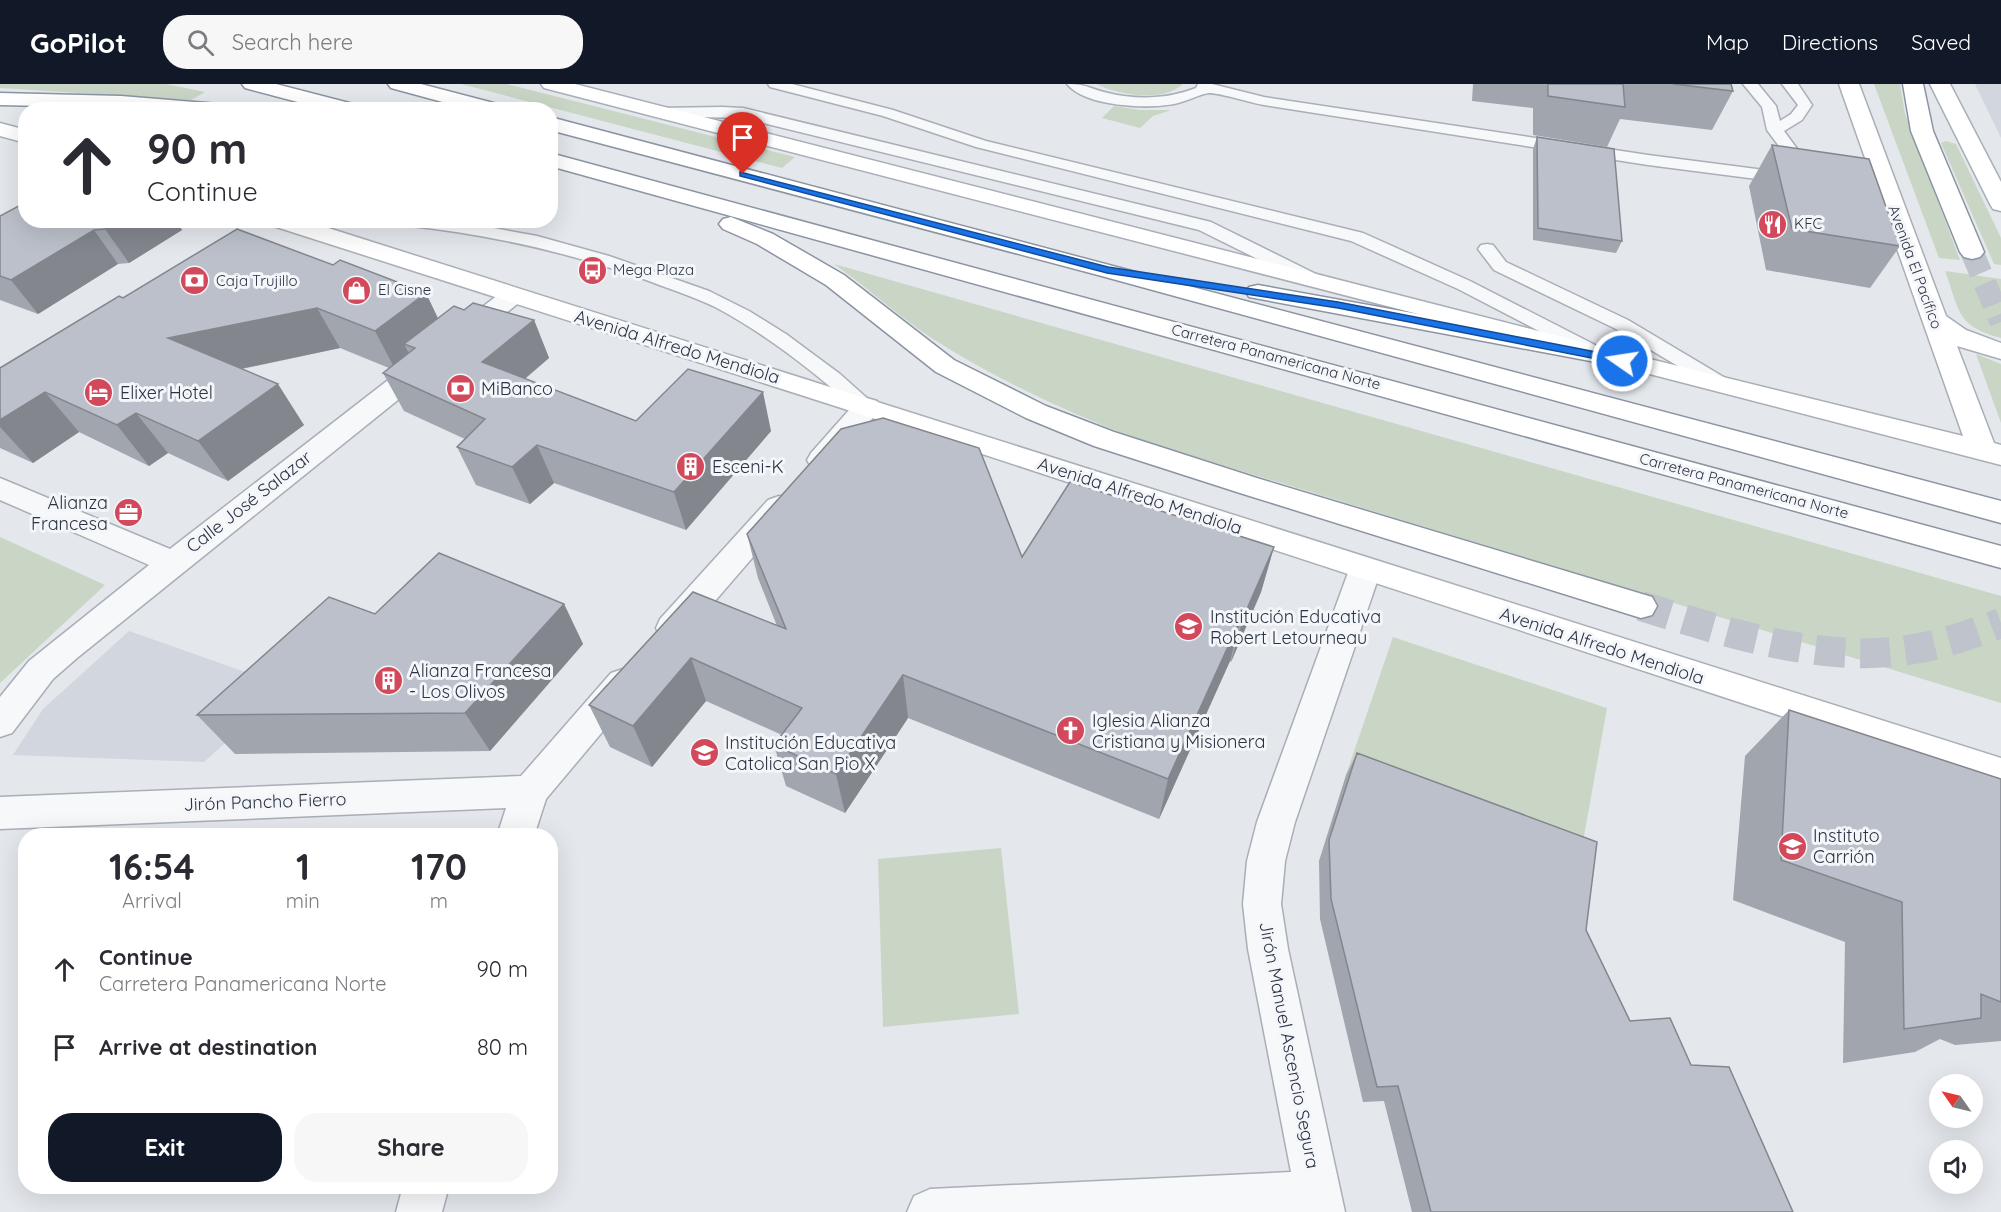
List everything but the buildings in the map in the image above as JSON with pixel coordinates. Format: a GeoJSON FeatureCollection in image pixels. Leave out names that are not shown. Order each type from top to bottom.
{"type":"FeatureCollection","features":[{"type":"Feature","properties":{"kind":"main road"},"geometry":{"type":"LineString","coordinates":[[252,84],[323,102]]}},
{"type":"Feature","properties":{"kind":"main road"},"geometry":{"type":"LineString","coordinates":[[398,84],[467,102]]}},
{"type":"Feature","properties":{"kind":"main road"},"geometry":{"type":"LineString","coordinates":[[551,84],[1601,356],[1991,452]]}},
{"type":"Feature","properties":{"kind":"main road","name":"Avenida El Pacífico"},"geometry":{"type":"LineString","coordinates":[[1849,84],[1878,190],[1991,452]]}},
{"type":"Feature","properties":{"kind":"main road"},"geometry":{"type":"LineString","coordinates":[[1913,84],[1922,131],[1972,252]]}},
{"type":"Feature","properties":{"kind":"main road"},"geometry":{"type":"LineString","coordinates":[[1940,84],[2001,204]]}},
{"type":"Feature","properties":{"kind":"main road"},"geometry":{"type":"LineString","coordinates":[[0,99],[121,102]]}},
{"type":"Feature","properties":{"kind":"main road"},"geometry":{"type":"LineString","coordinates":[[558,125],[1107,270],[2001,512]]}},
{"type":"Feature","properties":{"kind":"main road"},"geometry":{"type":"LineString","coordinates":[[0,129],[18,135]]}},
{"type":"Feature","properties":{"kind":"main road","name":"Carretera Panamericana Norte"},"geometry":{"type":"LineString","coordinates":[[558,161],[2001,556]]}},
{"type":"Feature","properties":{"kind":"main road"},"geometry":{"type":"LineString","coordinates":[[639,182],[765,239],[835,280],[945,366],[1036,412],[1104,439],[1239,483],[1641,606]]}},
{"type":"Feature","properties":{"kind":"main road","name":"Avenida Alfredo Mendiola"},"geometry":{"type":"LineString","coordinates":[[303,228],[867,407],[1365,570],[2001,773]]}},
{"type":"Feature","properties":{"kind":"main road"},"geometry":{"type":"LineString","coordinates":[[1107,270],[1338,305],[1601,356]]}},
{"type":"Feature","properties":{"kind":"main road"},"geometry":{"type":"LineString","coordinates":[[1934,319],[1961,339],[2001,351]]}},
{"type":"Feature","properties":{"kind":"street","name":"Calle José Salazar"},"geometry":{"type":"LineString","coordinates":[[0,723],[41,670],[173,562],[512,296]]}},
{"type":"Feature","properties":{"kind":"street"},"geometry":{"type":"LineString","coordinates":[[517,828],[530,791],[551,764],[867,407]]}},
{"type":"Feature","properties":{"kind":"street"},"geometry":{"type":"LineString","coordinates":[[0,488],[173,562]]}},
{"type":"Feature","properties":{"kind":"street","name":"Jirón Manuel Ascencio Segura"},"geometry":{"type":"LineString","coordinates":[[1320,1203],[1268,949],[1262,904],[1266,861],[1276,822],[1365,570]]}},
{"type":"Feature","properties":{"kind":"street","name":"Jirón Pancho Fierro"},"geometry":{"type":"LineString","coordinates":[[0,813],[530,791]]}},
{"type":"Feature","properties":{"kind":"street"},"geometry":{"type":"LineString","coordinates":[[419,1212],[424,1194]]}},
{"type":"Feature","properties":{"kind":"street"},"geometry":{"type":"LineString","coordinates":[[930,1212],[1320,1203]]}},
{"type":"Feature","properties":{"kind":"lane"},"geometry":{"type":"LineString","coordinates":[[775,84],[888,112],[981,144],[1357,237],[1464,285],[1601,356]]}},
{"type":"Feature","properties":{"kind":"lane"},"geometry":{"type":"LineString","coordinates":[[1074,84],[1093,93],[1156,102],[1184,99],[1205,86],[1263,101],[1648,160],[1822,182]]}},
{"type":"Feature","properties":{"kind":"lane"},"geometry":{"type":"LineString","coordinates":[[1750,84],[1768,106],[1775,130],[1798,161],[1803,180]]}},
{"type":"Feature","properties":{"kind":"lane"},"geometry":{"type":"LineString","coordinates":[[1775,130],[1795,118],[1802,112],[1805,105],[1797,91],[1789,84]]}},
{"type":"Feature","properties":{"kind":"lane"},"geometry":{"type":"LineString","coordinates":[[473,228],[558,246],[639,271],[712,299],[772,334],[828,373],[867,407]]}},
{"type":"Feature","properties":{"kind":"lane"},"geometry":{"type":"LineString","coordinates":[[1487,249],[1500,266],[1621,324],[1725,386]]}},
{"type":"Feature","properties":{"kind":"shaded area"},"geometry":{"type":"Polygon","coordinates":[[[1975,84],[2001,84],[2001,138],[1975,84]]]}},
{"type":"Feature","properties":{"kind":"shaded area"},"geometry":{"type":"Polygon","coordinates":[[[129,631],[288,687],[204,762],[13,755],[43,709],[129,631]]]}},
{"type":"Feature","properties":{"kind":"green space"},"geometry":{"type":"Polygon","coordinates":[[[0,84],[166,84],[205,92],[191,100],[0,88],[0,84]]]}},
{"type":"Feature","properties":{"kind":"green space"},"geometry":{"type":"Polygon","coordinates":[[[461,84],[507,84],[795,157],[782,168],[558,109],[558,102],[530,102],[461,84]]]}},
{"type":"Feature","properties":{"kind":"green space"},"geometry":{"type":"Polygon","coordinates":[[[1096,84],[1183,84],[1164,94],[1141,95],[1128,94],[1096,84]]]}},
{"type":"Feature","properties":{"kind":"green space"},"geometry":{"type":"Polygon","coordinates":[[[1874,84],[1900,84],[1905,114],[1960,260],[1939,258],[1874,84]]]}},
{"type":"Feature","properties":{"kind":"green space"},"geometry":{"type":"Polygon","coordinates":[[[1114,106],[1140,110],[1171,110],[1153,116],[1140,128],[1102,118],[1114,106]]]}},
{"type":"Feature","properties":{"kind":"green space"},"geometry":{"type":"Polygon","coordinates":[[[1946,141],[1956,144],[2001,238],[2001,265],[1994,264],[1941,143],[1946,141]]]}},
{"type":"Feature","properties":{"kind":"green space"},"geometry":{"type":"Polygon","coordinates":[[[834,264],[2001,596],[2001,703],[1134,438],[1031,393],[957,354],[920,330],[834,264]]]}},
{"type":"Feature","properties":{"kind":"green space"},"geometry":{"type":"Polygon","coordinates":[[[1945,271],[2001,279],[2001,338],[1975,328],[1967,322],[1957,307],[1945,271]]]}},
{"type":"Feature","properties":{"kind":"green space"},"geometry":{"type":"Polygon","coordinates":[[[1976,354],[2001,364],[2001,423],[1976,354]]]}},
{"type":"Feature","properties":{"kind":"green space"},"geometry":{"type":"Polygon","coordinates":[[[0,537],[105,585],[0,683],[0,537]]]}},
{"type":"Feature","properties":{"kind":"green space"},"geometry":{"type":"Polygon","coordinates":[[[1393,637],[1607,708],[1579,864],[1346,775],[1393,637]]]}},
{"type":"Feature","properties":{"kind":"green space"},"geometry":{"type":"Polygon","coordinates":[[[1001,848],[1019,1014],[883,1027],[878,859],[1001,848]]]}},
{"type":"Feature","properties":{"kind":"tunnel"},"geometry":{"type":"LineString","coordinates":[[1972,252],[2001,322]]}},
{"type":"Feature","properties":{"kind":"tunnel"},"geometry":{"type":"LineString","coordinates":[[1641,606],[1741,635],[1776,643],[1846,653],[1880,653],[1925,647],[2001,623]]}},
{"type":"Feature","properties":{"kind":"place","name":"KFC"},"geometry":{"type":"Point","coordinates":[1773,224]}},
{"type":"Feature","properties":{"kind":"place","name":"Mega Plaza"},"geometry":{"type":"Point","coordinates":[592,270]}},
{"type":"Feature","properties":{"kind":"place","name":"Caja Trujillo"},"geometry":{"type":"Point","coordinates":[195,281]}},
{"type":"Feature","properties":{"kind":"place","name":"El Cisne"},"geometry":{"type":"Point","coordinates":[357,290]}},
{"type":"Feature","properties":{"kind":"place","name":"MiBanco"},"geometry":{"type":"Point","coordinates":[460,389]}},
{"type":"Feature","properties":{"kind":"place","name":"Elixer Hotel"},"geometry":{"type":"Point","coordinates":[99,393]}},
{"type":"Feature","properties":{"kind":"place","name":"Esceni-K"},"geometry":{"type":"Point","coordinates":[691,467]}},
{"type":"Feature","properties":{"kind":"place","name":"Alianza Francesa"},"geometry":{"type":"Point","coordinates":[129,513]}},
{"type":"Feature","properties":{"kind":"place","name":"Institución Educativa Robert Letourneau"},"geometry":{"type":"Point","coordinates":[1189,627]}},
{"type":"Feature","properties":{"kind":"place","name":"Alianza Francesa - Los Olivos"},"geometry":{"type":"Point","coordinates":[388,681]}},
{"type":"Feature","properties":{"kind":"place","name":"Iglesia Alianza Cristiana y Misionera"},"geometry":{"type":"Point","coordinates":[1071,731]}},
{"type":"Feature","properties":{"kind":"place","name":"Institución Educativa Catolica San Pio X"},"geometry":{"type":"Point","coordinates":[704,753]}},
{"type":"Feature","properties":{"kind":"place","name":"Instituto Carrión"},"geometry":{"type":"Point","coordinates":[1792,846]}},
{"type":"Feature","properties":{"kind":"route"},"geometry":{"type":"LineString","coordinates":[[743,174],[1107,270],[1338,305],[1622,361]]}}]}
